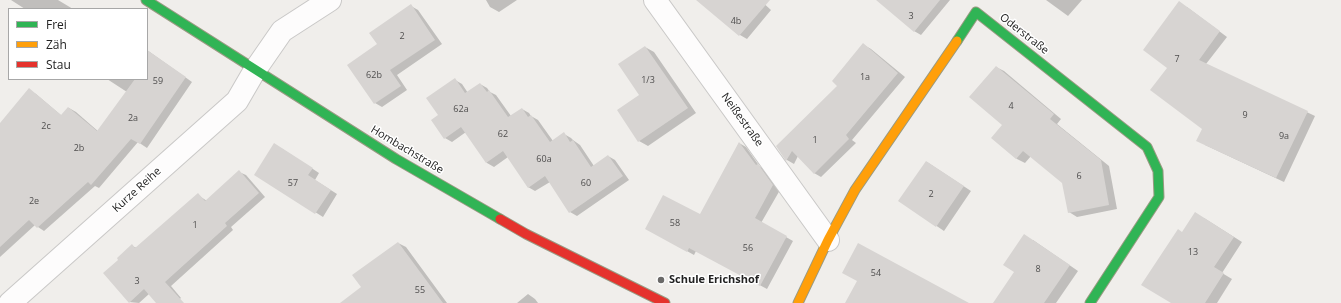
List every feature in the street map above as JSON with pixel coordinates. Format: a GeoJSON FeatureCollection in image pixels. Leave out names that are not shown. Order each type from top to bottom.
{"type":"FeatureCollection","features":[{"type":"Feature","properties":{"kind":"street","name":"Hombachstraße"},"geometry":{"type":"LineString","coordinates":[[146,0],[396,159],[526,234],[665,303]]}},
{"type":"Feature","properties":{"kind":"street","name":"Kurze Reihe"},"geometry":{"type":"LineString","coordinates":[[10,303],[237,101],[255,70],[282,31],[330,0]]}},
{"type":"Feature","properties":{"kind":"street","name":"Neißestraße"},"geometry":{"type":"LineString","coordinates":[[655,0],[828,240]]}},
{"type":"Feature","properties":{"kind":"street","name":"Oderstraße"},"geometry":{"type":"LineString","coordinates":[[798,303],[828,240],[855,190],[976,12],[1147,147],[1158,171],[1159,197],[1090,303]]}},
{"type":"Feature","properties":{"kind":"building"},"geometry":{"type":"Polygon","coordinates":[[[696,0],[770,0],[739,36],[696,0]]]}},
{"type":"Feature","properties":{"kind":"building"},"geometry":{"type":"Polygon","coordinates":[[[876,0],[940,0],[914,32],[876,0]]]}},
{"type":"Feature","properties":{"kind":"building"},"geometry":{"type":"Polygon","coordinates":[[[1179,1],[1220,31],[1199,60],[1308,111],[1276,178],[1196,141],[1202,129],[1150,90],[1167,68],[1143,50],[1179,1]]]}},
{"type":"Feature","properties":{"kind":"building"},"geometry":{"type":"Polygon","coordinates":[[[411,4],[435,40],[390,70],[401,86],[374,104],[347,65],[377,44],[369,33],[411,4]]]}},
{"type":"Feature","properties":{"kind":"building"},"geometry":{"type":"Polygon","coordinates":[[[863,43],[898,73],[846,135],[849,139],[814,174],[792,151],[786,161],[776,146],[837,86],[832,81],[863,43]]]}},
{"type":"Feature","properties":{"kind":"building"},"geometry":{"type":"Polygon","coordinates":[[[645,46],[688,108],[638,142],[617,110],[639,95],[618,64],[645,46]]]}},
{"type":"Feature","properties":{"kind":"building"},"geometry":{"type":"Polygon","coordinates":[[[148,51],[186,77],[140,144],[131,139],[91,185],[88,182],[37,228],[29,220],[0,247],[0,123],[29,88],[61,115],[68,107],[97,131],[134,80],[148,80],[148,51]]]}},
{"type":"Feature","properties":{"kind":"building"},"geometry":{"type":"Polygon","coordinates":[[[996,66],[1054,114],[1050,119],[1101,160],[1109,205],[1068,213],[1062,183],[1023,151],[1016,159],[991,138],[1002,125],[969,97],[996,66]]]}},
{"type":"Feature","properties":{"kind":"building"},"geometry":{"type":"Polygon","coordinates":[[[455,78],[465,93],[480,83],[487,92],[489,90],[508,117],[522,108],[528,117],[531,115],[550,142],[564,132],[570,142],[573,140],[591,167],[608,155],[623,176],[569,213],[545,176],[528,188],[503,151],[486,163],[461,127],[444,139],[431,120],[438,115],[426,98],[455,78]]]}},
{"type":"Feature","properties":{"kind":"building"},"geometry":{"type":"Polygon","coordinates":[[[739,142],[756,165],[758,164],[773,185],[755,218],[787,236],[760,286],[689,248],[687,252],[645,229],[663,195],[700,214],[739,142]]]}},
{"type":"Feature","properties":{"kind":"building"},"geometry":{"type":"Polygon","coordinates":[[[274,143],[313,168],[308,175],[331,190],[315,214],[254,175],[274,143]]]}},
{"type":"Feature","properties":{"kind":"building"},"geometry":{"type":"Polygon","coordinates":[[[926,161],[964,186],[936,227],[898,201],[926,161]]]}},
{"type":"Feature","properties":{"kind":"building"},"geometry":{"type":"Polygon","coordinates":[[[239,170],[259,193],[225,223],[227,226],[165,282],[184,303],[156,303],[144,289],[129,303],[103,273],[118,260],[117,258],[132,244],[135,248],[198,193],[205,201],[239,170]]]}},
{"type":"Feature","properties":{"kind":"building"},"geometry":{"type":"Polygon","coordinates":[[[1195,212],[1234,237],[1214,267],[1224,273],[1205,303],[1171,303],[1141,285],[1178,229],[1182,232],[1195,212]]]}},
{"type":"Feature","properties":{"kind":"building"},"geometry":{"type":"Polygon","coordinates":[[[1024,234],[1070,265],[1044,303],[993,303],[1014,272],[1003,265],[1024,234]]]}},
{"type":"Feature","properties":{"kind":"building"},"geometry":{"type":"Polygon","coordinates":[[[398,242],[443,303],[340,303],[361,287],[352,275],[398,242]]]}},
{"type":"Feature","properties":{"kind":"building"},"geometry":{"type":"Polygon","coordinates":[[[858,243],[969,303],[845,303],[857,281],[842,273],[858,243]]]}},
{"type":"Feature","properties":{"kind":"traffic: fast"},"geometry":{"type":"LineString","coordinates":[[146,0],[396,159],[500,219]]}},
{"type":"Feature","properties":{"kind":"traffic: fast"},"geometry":{"type":"LineString","coordinates":[[957,41],[976,12],[1147,147],[1158,171],[1159,197],[1090,303]]}},
{"type":"Feature","properties":{"kind":"traffic: slow"},"geometry":{"type":"LineString","coordinates":[[798,303],[828,240],[855,190],[957,41]]}},
{"type":"Feature","properties":{"kind":"traffic: jam"},"geometry":{"type":"LineString","coordinates":[[500,219],[526,234],[665,303]]}},
{"type":"Feature","properties":{"kind":"place","name":"Schule Erichshof"},"geometry":{"type":"Point","coordinates":[661,280]}}]}
